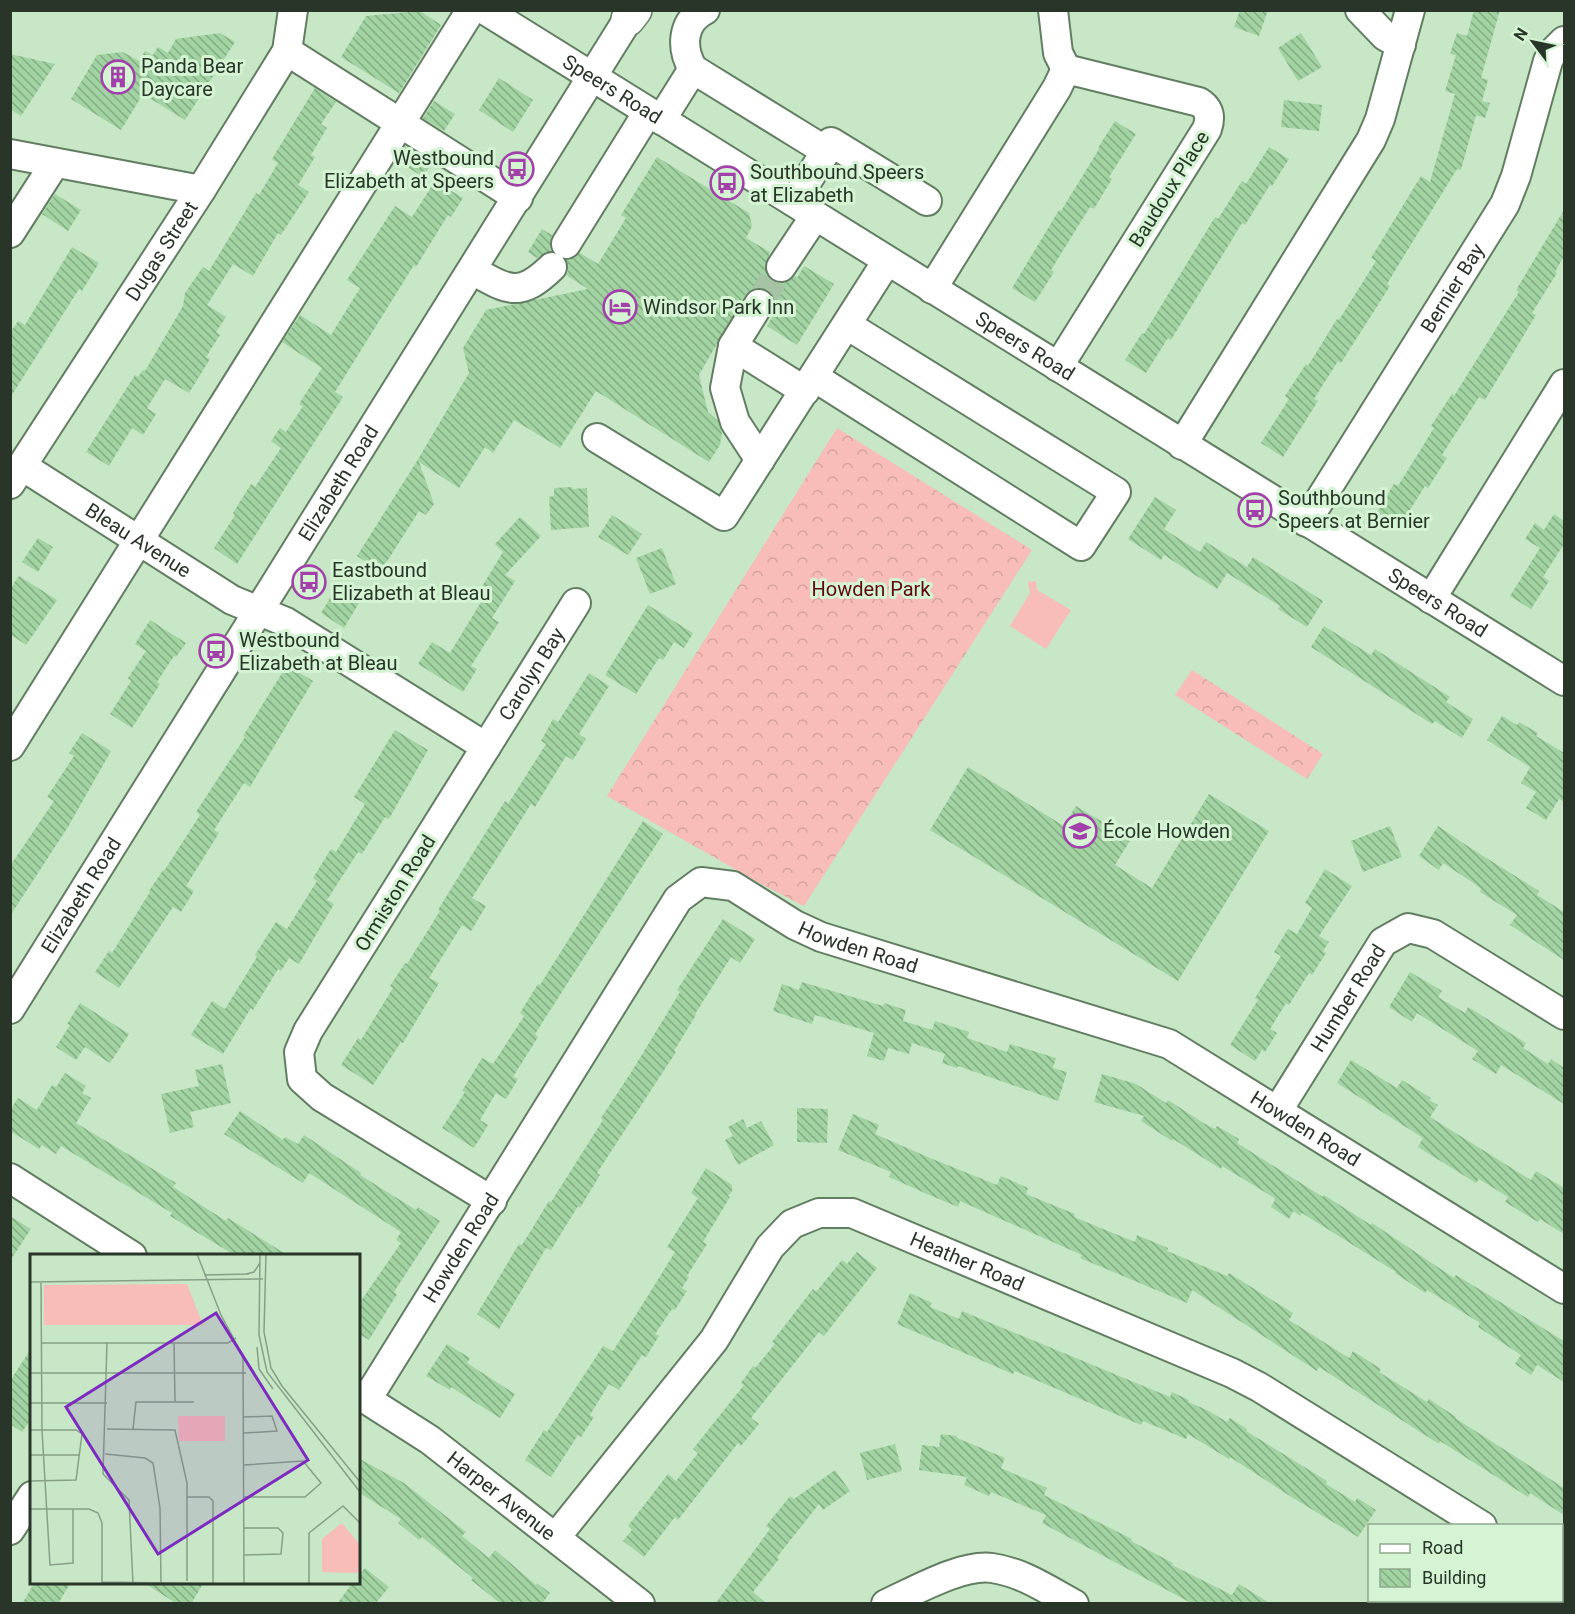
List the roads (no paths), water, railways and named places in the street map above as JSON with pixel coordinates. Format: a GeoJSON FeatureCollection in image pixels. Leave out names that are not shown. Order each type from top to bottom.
{"type":"FeatureCollection","features":[{"type":"Feature","properties":{"kind":"street","name":"Dugas Street"},"geometry":{"type":"LineString","coordinates":[[16,475],[201,190],[287,51],[293,10]]}},
{"type":"Feature","properties":{"kind":"street"},"geometry":{"type":"LineString","coordinates":[[10,746],[471,10]]}},
{"type":"Feature","properties":{"kind":"street","name":"Speers Road"},"geometry":{"type":"LineString","coordinates":[[485,10],[1431,599],[1562,673]]}},
{"type":"Feature","properties":{"kind":"street"},"geometry":{"type":"LineString","coordinates":[[705,10],[692,20],[685,35],[687,58],[693,69],[826,151]]}},
{"type":"Feature","properties":{"kind":"street"},"geometry":{"type":"LineString","coordinates":[[932,289],[1057,88],[1066,69],[1058,52],[1053,10]]}},
{"type":"Feature","properties":{"kind":"street"},"geometry":{"type":"LineString","coordinates":[[1360,10],[1385,36],[1401,45]]}},
{"type":"Feature","properties":{"kind":"street"},"geometry":{"type":"LineString","coordinates":[[1182,445],[1371,140],[1380,119],[1410,10]]}},
{"type":"Feature","properties":{"kind":"street","name":"Elizabeth Road"},"geometry":{"type":"LineString","coordinates":[[10,1009],[256,612],[518,198],[631,13]]}},
{"type":"Feature","properties":{"kind":"street","name":"Bernier Bay"},"geometry":{"type":"LineString","coordinates":[[1306,522],[1505,204],[1516,176],[1548,61],[1552,53],[1564,41]]}},
{"type":"Feature","properties":{"kind":"street"},"geometry":{"type":"LineString","coordinates":[[287,51],[518,198]]}},
{"type":"Feature","properties":{"kind":"street"},"geometry":{"type":"LineString","coordinates":[[472,270],[508,289],[522,288],[538,281],[559,256],[655,116],[693,69]]}},
{"type":"Feature","properties":{"kind":"street","name":"Baudoux Place"},"geometry":{"type":"LineString","coordinates":[[1058,367],[1207,129],[1210,117],[1208,111],[1199,102],[1066,69]]}},
{"type":"Feature","properties":{"kind":"street"},"geometry":{"type":"LineString","coordinates":[[781,267],[831,142],[927,201]]}},
{"type":"Feature","properties":{"kind":"street"},"geometry":{"type":"LineString","coordinates":[[10,154],[201,190]]}},
{"type":"Feature","properties":{"kind":"street"},"geometry":{"type":"LineString","coordinates":[[10,233],[55,163]]}},
{"type":"Feature","properties":{"kind":"street"},"geometry":{"type":"LineString","coordinates":[[597,438],[724,516],[887,261]]}},
{"type":"Feature","properties":{"kind":"street"},"geometry":{"type":"LineString","coordinates":[[759,304],[733,346],[725,388],[735,422],[760,460]]}},
{"type":"Feature","properties":{"kind":"street"},"geometry":{"type":"LineString","coordinates":[[733,346],[809,384],[1081,546],[1116,492],[847,325]]}},
{"type":"Feature","properties":{"kind":"street"},"geometry":{"type":"LineString","coordinates":[[1431,599],[1564,384]]}},
{"type":"Feature","properties":{"kind":"street","name":"Bleau Avenue"},"geometry":{"type":"LineString","coordinates":[[16,475],[138,542],[232,600],[256,612]]}},
{"type":"Feature","properties":{"kind":"street","name":"Carolyn Bay"},"geometry":{"type":"LineString","coordinates":[[486,747],[576,603]]}},
{"type":"Feature","properties":{"kind":"street"},"geometry":{"type":"LineString","coordinates":[[256,612],[286,622],[486,747]]}},
{"type":"Feature","properties":{"kind":"street","name":"Ormiston Road"},"geometry":{"type":"LineString","coordinates":[[486,747],[308,1031],[299,1052],[302,1079],[322,1097],[492,1201]]}},
{"type":"Feature","properties":{"kind":"street","name":"Howden Road"},"geometry":{"type":"LineString","coordinates":[[363,1397],[492,1201],[678,899],[701,882],[733,886],[795,925],[821,937],[1169,1044],[1564,1289]]}},
{"type":"Feature","properties":{"kind":"street","name":"Humber Road"},"geometry":{"type":"LineString","coordinates":[[1278,1110],[1383,942],[1408,928],[1433,934],[1564,1015]]}},
{"type":"Feature","properties":{"kind":"street"},"geometry":{"type":"LineString","coordinates":[[10,1178],[129,1254]]}},
{"type":"Feature","properties":{"kind":"street","name":"Heather Road"},"geometry":{"type":"LineString","coordinates":[[556,1537],[714,1340],[770,1247],[792,1224],[819,1213],[852,1213],[1232,1373],[1479,1524]]}},
{"type":"Feature","properties":{"kind":"street","name":"Harper Avenue"},"geometry":{"type":"LineString","coordinates":[[363,1397],[430,1440],[640,1604]]}},
{"type":"Feature","properties":{"kind":"street"},"geometry":{"type":"LineString","coordinates":[[10,1530],[30,1499]]}},
{"type":"Feature","properties":{"kind":"street"},"geometry":{"type":"LineString","coordinates":[[886,1604],[956,1572],[991,1568],[1024,1577],[1074,1604]]}},
{"type":"Feature","properties":{"kind":"tunnel"},"geometry":{"type":"LineString","coordinates":[[759,304],[781,267]]}},
{"type":"Feature","properties":{"kind":"place","name":"Panda Bear Daycare"},"geometry":{"type":"Point","coordinates":[118,77]}},
{"type":"Feature","properties":{"kind":"place","name":"Westbound Elizabeth at Speers"},"geometry":{"type":"Point","coordinates":[517,169]}},
{"type":"Feature","properties":{"kind":"place","name":"Southbound Speers at Elizabeth"},"geometry":{"type":"Point","coordinates":[727,183]}},
{"type":"Feature","properties":{"kind":"place","name":"Windsor Park Inn"},"geometry":{"type":"Point","coordinates":[620,307]}},
{"type":"Feature","properties":{"kind":"place","name":"Southbound Speers at Bernier"},"geometry":{"type":"Point","coordinates":[1255,510]}},
{"type":"Feature","properties":{"kind":"place","name":"Eastbound Elizabeth at Bleau"},"geometry":{"type":"Point","coordinates":[309,582]}},
{"type":"Feature","properties":{"kind":"place","name":"Westbound Elizabeth at Bleau"},"geometry":{"type":"Point","coordinates":[216,651]}},
{"type":"Feature","properties":{"kind":"place","name":"École Howden"},"geometry":{"type":"Point","coordinates":[1080,831]}},
{"type":"Feature","properties":{"kind":"park label","name":"Howden Park"},"geometry":{"type":"Point","coordinates":[871,589]}}]}
